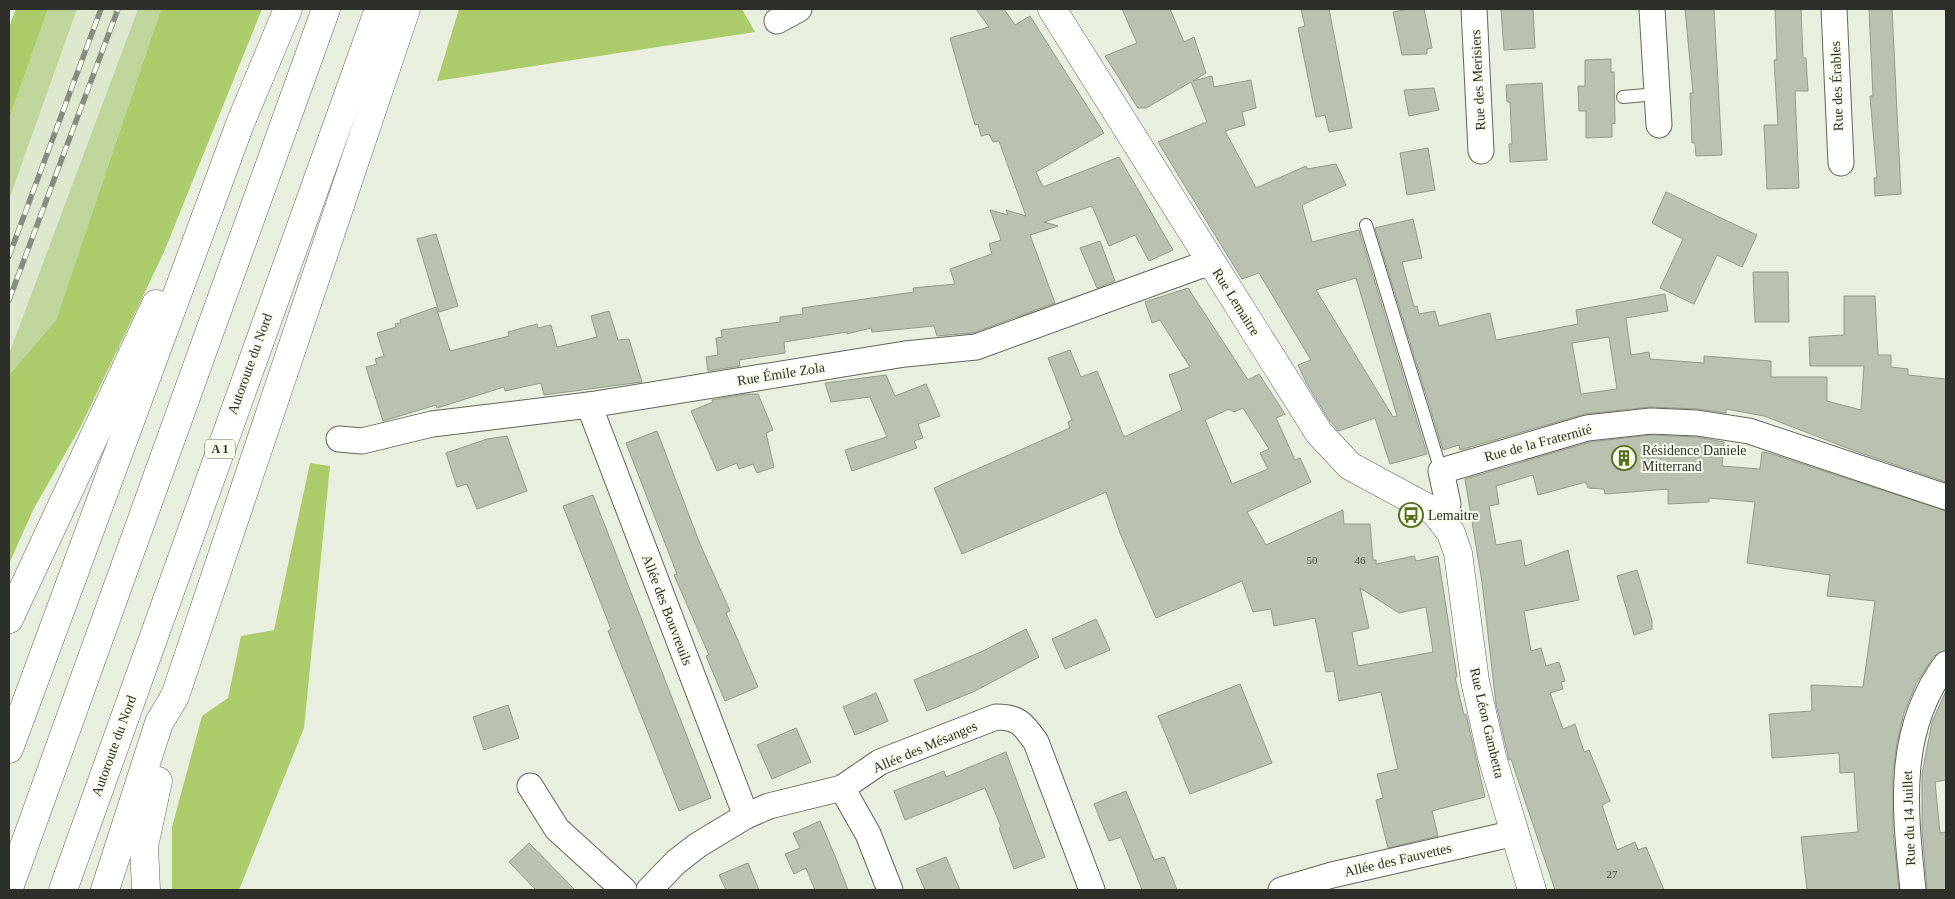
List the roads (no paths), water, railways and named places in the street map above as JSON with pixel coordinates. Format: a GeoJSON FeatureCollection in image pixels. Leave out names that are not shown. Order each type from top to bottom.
{"type":"FeatureCollection","features":[{"type":"Feature","properties":{"kind":"main road"},"geometry":{"type":"LineString","coordinates":[[9,749],[240,124],[288,9]]}},
{"type":"Feature","properties":{"kind":"main road"},"geometry":{"type":"LineString","coordinates":[[9,888],[326,9]]}},
{"type":"Feature","properties":{"kind":"main road","name":"Autoroute du Nord"},"geometry":{"type":"LineString","coordinates":[[63,890],[379,9]]}},
{"type":"Feature","properties":{"kind":"main road"},"geometry":{"type":"LineString","coordinates":[[105,890],[159,723],[175,696],[406,9]]}},
{"type":"Feature","properties":{"kind":"main road","name":"Rue Lemaitre"},"geometry":{"type":"LineString","coordinates":[[1052,9],[1302,409],[1336,454],[1350,466],[1435,512],[1444,520]]}},
{"type":"Feature","properties":{"kind":"main road"},"geometry":{"type":"LineString","coordinates":[[9,618],[240,124]]}},
{"type":"Feature","properties":{"kind":"main road","name":"Rue Léon Gambetta"},"geometry":{"type":"LineString","coordinates":[[1444,520],[1458,553],[1475,681],[1492,757],[1532,890]]}},
{"type":"Feature","properties":{"kind":"main road"},"geometry":{"type":"LineString","coordinates":[[146,890],[144,846],[152,803],[173,730],[175,696]]}},
{"type":"Feature","properties":{"kind":"street","name":"Rue des Merisiers"},"geometry":{"type":"LineString","coordinates":[[1474,9],[1481,150]]}},
{"type":"Feature","properties":{"kind":"street"},"geometry":{"type":"LineString","coordinates":[[1652,9],[1659,125]]}},
{"type":"Feature","properties":{"kind":"street","name":"Rue des Érables"},"geometry":{"type":"LineString","coordinates":[[1834,9],[1841,163]]}},
{"type":"Feature","properties":{"kind":"street","name":"Rue Émile Zola"},"geometry":{"type":"LineString","coordinates":[[338,439],[362,441],[432,424],[589,405],[905,354],[976,346],[1212,263]]}},
{"type":"Feature","properties":{"kind":"street","name":"Allée des Bouvreuils"},"geometry":{"type":"LineString","coordinates":[[589,405],[746,816]]}},
{"type":"Feature","properties":{"kind":"street","name":"Rue de la Fraternité"},"geometry":{"type":"LineString","coordinates":[[1441,471],[1586,428],[1651,421],[1697,423],[1749,431],[1946,497]]}},
{"type":"Feature","properties":{"kind":"street"},"geometry":{"type":"LineString","coordinates":[[1441,471],[1448,504],[1444,520]]}},
{"type":"Feature","properties":{"kind":"street","name":"Rue du 14 Juillet"},"geometry":{"type":"LineString","coordinates":[[1912,890],[1905,777],[1921,710],[1936,678],[1946,664]]}},
{"type":"Feature","properties":{"kind":"street","name":"Allée des Mésanges"},"geometry":{"type":"LineString","coordinates":[[649,890],[676,862],[698,845],[746,816],[769,806],[842,788],[880,762],[996,717],[1011,717],[1024,726],[1036,742],[1092,890]]}},
{"type":"Feature","properties":{"kind":"street"},"geometry":{"type":"LineString","coordinates":[[530,786],[557,829],[624,890]]}},
{"type":"Feature","properties":{"kind":"street"},"geometry":{"type":"LineString","coordinates":[[842,788],[868,834],[890,890]]}},
{"type":"Feature","properties":{"kind":"street","name":"Allée des Fauvettes"},"geometry":{"type":"LineString","coordinates":[[1281,890],[1332,876],[1515,833]]}},
{"type":"Feature","properties":{"kind":"lane"},"geometry":{"type":"LineString","coordinates":[[1623,97],[1657,94]]}},
{"type":"Feature","properties":{"kind":"lane"},"geometry":{"type":"LineString","coordinates":[[1366,226],[1441,471]]}},
{"type":"Feature","properties":{"kind":"railway"},"geometry":{"type":"LineString","coordinates":[[9,256],[101,9]]}},
{"type":"Feature","properties":{"kind":"railway"},"geometry":{"type":"LineString","coordinates":[[9,300],[118,9]]}},
{"type":"Feature","properties":{"kind":"place","name":"Résidence Daniele Mitterrand"},"geometry":{"type":"Point","coordinates":[1624,458]}},
{"type":"Feature","properties":{"kind":"place","name":"Lemaitre"},"geometry":{"type":"Point","coordinates":[1411,515]}}]}
